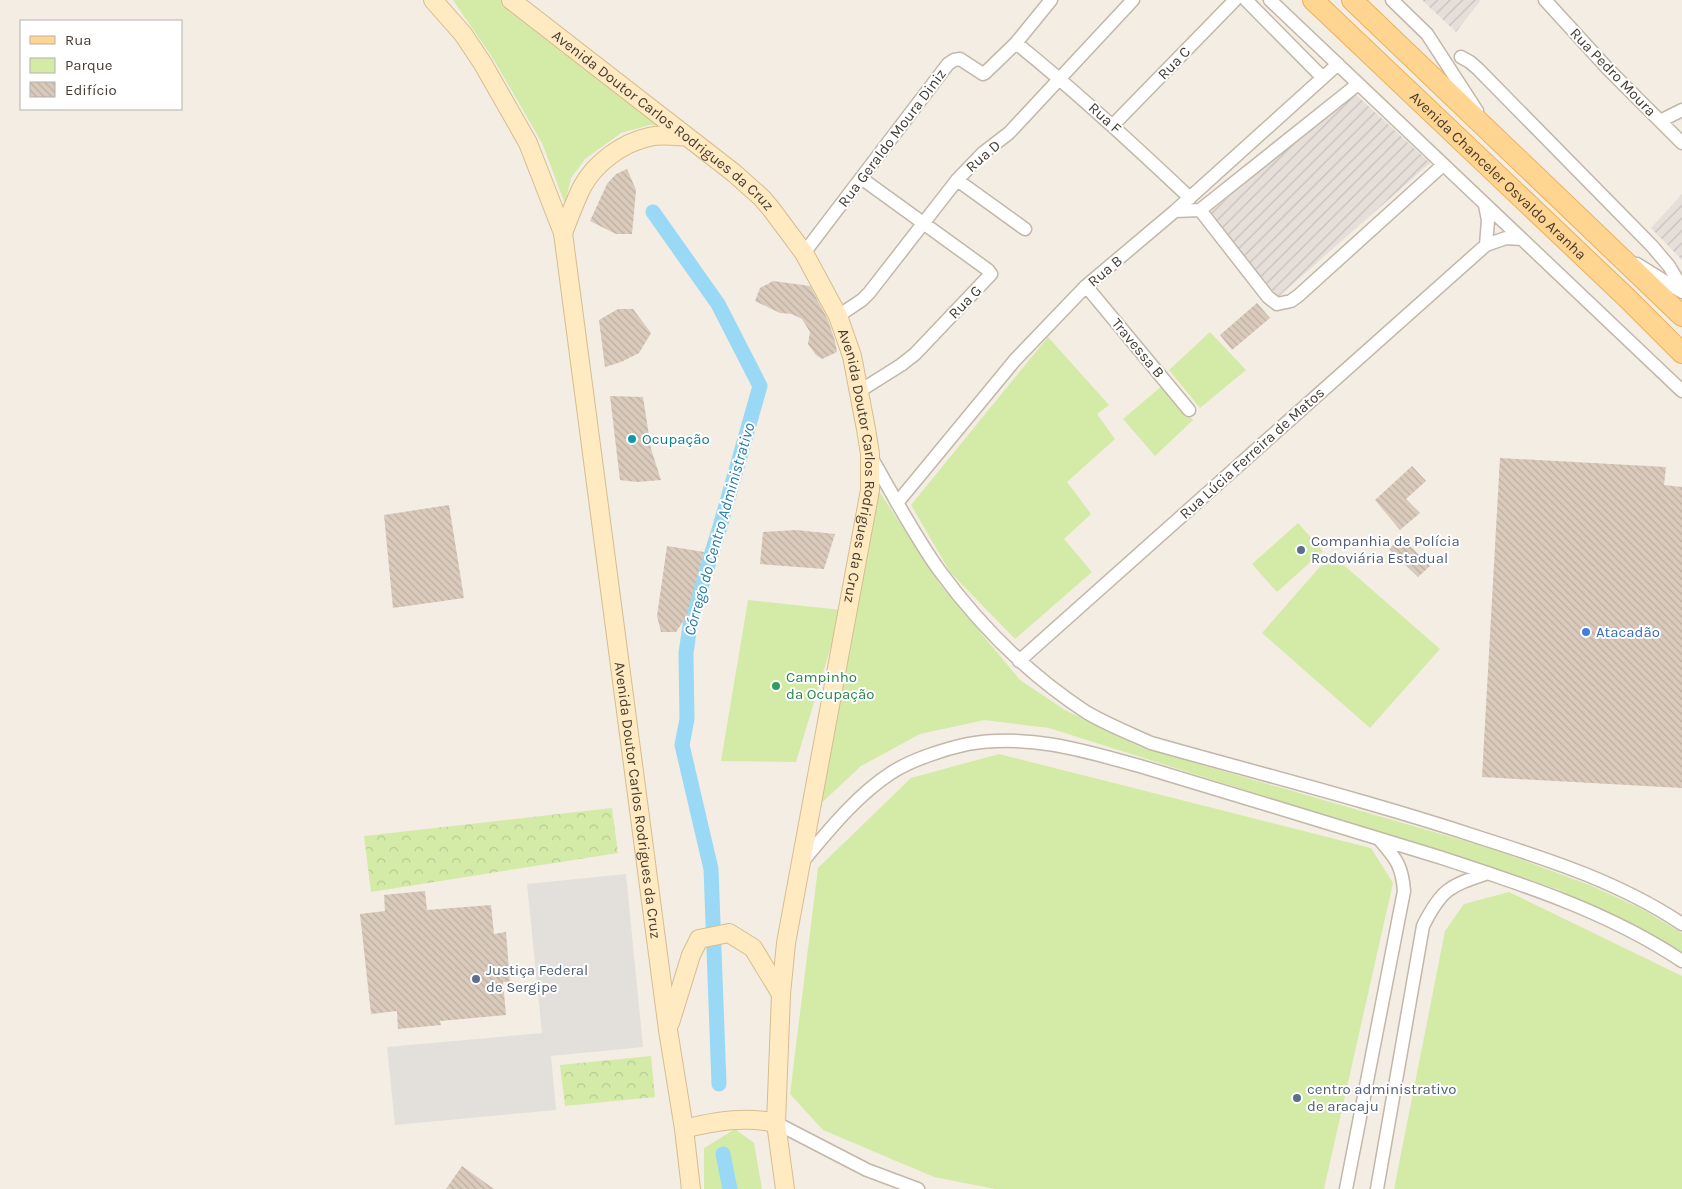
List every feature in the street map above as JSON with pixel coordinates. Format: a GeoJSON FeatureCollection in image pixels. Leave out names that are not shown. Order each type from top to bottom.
{"type":"FeatureCollection","features":[{"type":"Feature","properties":{"kind":"main road","name":"Avenida Doutor Carlos Rodrigues da Cruz"},"geometry":{"type":"LineString","coordinates":[[433,0],[462,34],[483,64],[528,143],[563,233],[668,1030],[684,1129],[691,1189]]}},
{"type":"Feature","properties":{"kind":"main road","name":"Avenida Doutor Carlos Rodrigues da Cruz"},"geometry":{"type":"LineString","coordinates":[[511,0],[734,173],[762,198],[804,253],[838,316],[852,356],[870,454],[870,490],[786,943],[781,994],[776,1123],[785,1189]]}},
{"type":"Feature","properties":{"kind":"main road","name":"Avenida Chanceler Osvaldo Aranha"},"geometry":{"type":"LineString","coordinates":[[1313,0],[1627,298],[1682,353]]}},
{"type":"Feature","properties":{"kind":"main road","name":"Avenida Chanceler Osvaldo Aranha"},"geometry":{"type":"LineString","coordinates":[[1352,0],[1682,316]]}},
{"type":"Feature","properties":{"kind":"main road"},"geometry":{"type":"LineString","coordinates":[[563,233],[583,186],[599,164],[617,150],[648,137],[669,135],[688,138]]}},
{"type":"Feature","properties":{"kind":"main road"},"geometry":{"type":"LineString","coordinates":[[668,1030],[691,955],[699,939],[729,933],[753,948],[781,994]]}},
{"type":"Feature","properties":{"kind":"main road"},"geometry":{"type":"LineString","coordinates":[[684,1129],[726,1120],[757,1120],[776,1123]]}},
{"type":"Feature","properties":{"kind":"street","name":"Rua Geraldo Moura Diniz"},"geometry":{"type":"LineString","coordinates":[[804,253],[951,61],[960,59],[984,74],[1016,43],[1051,0]]}},
{"type":"Feature","properties":{"kind":"street","name":"Rua D"},"geometry":{"type":"LineString","coordinates":[[838,316],[869,293],[957,180],[983,153],[1009,133],[1133,0]]}},
{"type":"Feature","properties":{"kind":"street","name":"Rua C"},"geometry":{"type":"LineString","coordinates":[[1113,125],[1235,0]]}},
{"type":"Feature","properties":{"kind":"street"},"geometry":{"type":"LineString","coordinates":[[1246,0],[1323,78]]}},
{"type":"Feature","properties":{"kind":"street"},"geometry":{"type":"LineString","coordinates":[[1270,0],[1682,391]]}},
{"type":"Feature","properties":{"kind":"street"},"geometry":{"type":"LineString","coordinates":[[1392,0],[1427,34],[1492,134]]}},
{"type":"Feature","properties":{"kind":"street","name":"Rua Pedro Moura"},"geometry":{"type":"LineString","coordinates":[[1545,0],[1608,69],[1682,142]]}},
{"type":"Feature","properties":{"kind":"street","name":"Rua F"},"geometry":{"type":"LineString","coordinates":[[1016,43],[1060,78],[1113,125],[1190,198]]}},
{"type":"Feature","properties":{"kind":"street"},"geometry":{"type":"LineString","coordinates":[[1460,57],[1478,69],[1652,246],[1669,266],[1682,290]]}},
{"type":"Feature","properties":{"kind":"street","name":"Rua B"},"geometry":{"type":"LineString","coordinates":[[897,503],[1016,360],[1086,286],[1190,198],[1338,64]]}},
{"type":"Feature","properties":{"kind":"street"},"geometry":{"type":"LineString","coordinates":[[1175,211],[1200,210],[1358,84]]}},
{"type":"Feature","properties":{"kind":"street"},"geometry":{"type":"LineString","coordinates":[[1660,121],[1682,110]]}},
{"type":"Feature","properties":{"kind":"street"},"geometry":{"type":"LineString","coordinates":[[1200,210],[1268,297],[1277,304],[1291,301],[1298,296],[1443,165]]}},
{"type":"Feature","properties":{"kind":"street","name":"Rua G"},"geometry":{"type":"LineString","coordinates":[[858,392],[915,354],[991,274],[861,178]]}},
{"type":"Feature","properties":{"kind":"street"},"geometry":{"type":"LineString","coordinates":[[957,180],[1025,228]]}},
{"type":"Feature","properties":{"kind":"street"},"geometry":{"type":"LineString","coordinates":[[1485,205],[1488,220],[1486,245],[1506,238],[1522,239]]}},
{"type":"Feature","properties":{"kind":"street","name":"Rua Lúcia Ferreira de Matos"},"geometry":{"type":"LineString","coordinates":[[1019,661],[1486,245]]}},
{"type":"Feature","properties":{"kind":"street"},"geometry":{"type":"LineString","coordinates":[[1607,245],[1682,290]]}},
{"type":"Feature","properties":{"kind":"street","name":"Travessa B"},"geometry":{"type":"LineString","coordinates":[[1086,286],[1190,410]]}},
{"type":"Feature","properties":{"kind":"street"},"geometry":{"type":"LineString","coordinates":[[870,454],[897,503],[939,570],[980,621],[1019,661],[1042,681],[1087,712],[1151,743],[1424,819],[1561,864],[1624,891],[1662,910],[1682,924]]}},
{"type":"Feature","properties":{"kind":"street"},"geometry":{"type":"LineString","coordinates":[[799,865],[837,820],[892,773],[934,753],[967,744],[999,740],[1027,741],[1079,749],[1488,873],[1552,896],[1610,921],[1661,947],[1682,961]]}},
{"type":"Feature","properties":{"kind":"street"},"geometry":{"type":"LineString","coordinates":[[1346,1189],[1404,891],[1403,874],[1398,862],[1379,839]]}},
{"type":"Feature","properties":{"kind":"street"},"geometry":{"type":"LineString","coordinates":[[1377,1189],[1423,926],[1441,895],[1456,884],[1488,873]]}},
{"type":"Feature","properties":{"kind":"street"},"geometry":{"type":"LineString","coordinates":[[776,1123],[867,1170],[918,1189]]}},
{"type":"Feature","properties":{"kind":"shaded area"},"geometry":{"type":"Polygon","coordinates":[[[1422,0],[1481,0],[1456,32],[1422,0]]]}},
{"type":"Feature","properties":{"kind":"shaded area"},"geometry":{"type":"Polygon","coordinates":[[[1354,93],[1430,163],[1278,297],[1208,214],[1354,93]]]}},
{"type":"Feature","properties":{"kind":"shaded area"},"geometry":{"type":"Polygon","coordinates":[[[1682,194],[1682,260],[1651,228],[1682,194]]]}},
{"type":"Feature","properties":{"kind":"shaded area"},"geometry":{"type":"Polygon","coordinates":[[[626,874],[643,1047],[551,1056],[556,1110],[395,1125],[387,1047],[542,1033],[527,884],[626,874]]]}},
{"type":"Feature","properties":{"kind":"green space"},"geometry":{"type":"Polygon","coordinates":[[[453,0],[512,0],[678,127],[650,125],[621,133],[585,159],[571,178],[565,204],[542,143],[494,60],[453,0]]]}},
{"type":"Feature","properties":{"kind":"green space"},"geometry":{"type":"Polygon","coordinates":[[[1210,332],[1246,370],[1200,408],[1169,370],[1210,332]]]}},
{"type":"Feature","properties":{"kind":"green space"},"geometry":{"type":"Polygon","coordinates":[[[1048,337],[1109,405],[1097,414],[1115,439],[1067,482],[1091,514],[1064,539],[1092,572],[1015,639],[950,572],[911,505],[1048,337]]]}},
{"type":"Feature","properties":{"kind":"green space"},"geometry":{"type":"Polygon","coordinates":[[[1163,385],[1193,420],[1155,456],[1123,419],[1163,385]]]}},
{"type":"Feature","properties":{"kind":"green space"},"geometry":{"type":"Polygon","coordinates":[[[875,485],[940,584],[1020,680],[1065,710],[1140,747],[1496,850],[1592,886],[1642,909],[1682,933],[1682,957],[1557,889],[1049,728],[985,720],[920,734],[861,766],[814,810],[875,485]]]}},
{"type":"Feature","properties":{"kind":"green space"},"geometry":{"type":"Polygon","coordinates":[[[1298,523],[1323,551],[1277,592],[1252,564],[1298,523]]]}},
{"type":"Feature","properties":{"kind":"green space"},"geometry":{"type":"Polygon","coordinates":[[[1331,554],[1440,649],[1370,728],[1262,633],[1331,554]]]}},
{"type":"Feature","properties":{"kind":"green space","name":"Campinho da Ocupação"},"geometry":{"type":"Polygon","coordinates":[[[748,600],[842,610],[796,762],[721,761],[748,600]]]}},
{"type":"Feature","properties":{"kind":"green space"},"geometry":{"type":"Polygon","coordinates":[[[999,754],[1371,848],[1393,883],[1324,1189],[995,1189],[934,1177],[823,1130],[790,1094],[818,868],[911,778],[999,754]]]}},
{"type":"Feature","properties":{"kind":"green space"},"geometry":{"type":"Polygon","coordinates":[[[612,808],[618,853],[371,892],[364,836],[612,808]]]}},
{"type":"Feature","properties":{"kind":"green space"},"geometry":{"type":"Polygon","coordinates":[[[1509,892],[1682,976],[1682,1189],[1394,1189],[1445,931],[1464,904],[1509,892]]]}},
{"type":"Feature","properties":{"kind":"green space"},"geometry":{"type":"Polygon","coordinates":[[[651,1056],[655,1097],[565,1106],[560,1065],[651,1056]]]}},
{"type":"Feature","properties":{"kind":"green space"},"geometry":{"type":"Polygon","coordinates":[[[735,1129],[754,1143],[762,1189],[704,1189],[704,1148],[735,1129]]]}},
{"type":"Feature","properties":{"kind":"building"},"geometry":{"type":"Polygon","coordinates":[[[627,169],[636,190],[632,234],[616,234],[590,221],[607,184],[616,174],[627,169]]]}},
{"type":"Feature","properties":{"kind":"building"},"geometry":{"type":"Polygon","coordinates":[[[773,281],[810,286],[828,320],[837,352],[822,359],[816,355],[808,344],[810,332],[802,319],[792,314],[780,313],[755,301],[760,288],[773,281]]]}},
{"type":"Feature","properties":{"kind":"building"},"geometry":{"type":"Polygon","coordinates":[[[1257,303],[1270,318],[1232,350],[1220,335],[1257,303]]]}},
{"type":"Feature","properties":{"kind":"building"},"geometry":{"type":"Polygon","coordinates":[[[618,309],[633,309],[651,333],[639,353],[605,367],[599,320],[618,309]]]}},
{"type":"Feature","properties":{"kind":"building","name":"Ocupação"},"geometry":{"type":"Polygon","coordinates":[[[610,396],[643,397],[651,449],[661,480],[637,482],[620,480],[610,396]]]}},
{"type":"Feature","properties":{"kind":"building","name":"Atacadão"},"geometry":{"type":"Polygon","coordinates":[[[1500,458],[1666,467],[1664,485],[1682,487],[1682,788],[1482,777],[1500,458]]]}},
{"type":"Feature","properties":{"kind":"building"},"geometry":{"type":"Polygon","coordinates":[[[1412,466],[1426,481],[1406,499],[1420,513],[1400,530],[1375,500],[1412,466]]]}},
{"type":"Feature","properties":{"kind":"building"},"geometry":{"type":"Polygon","coordinates":[[[449,505],[464,598],[393,608],[384,515],[449,505]]]}},
{"type":"Feature","properties":{"kind":"building"},"geometry":{"type":"Polygon","coordinates":[[[796,530],[835,534],[824,569],[760,564],[763,532],[796,530]]]}},
{"type":"Feature","properties":{"kind":"building"},"geometry":{"type":"Polygon","coordinates":[[[1401,537],[1430,566],[1418,577],[1389,549],[1401,537]]]}},
{"type":"Feature","properties":{"kind":"building"},"geometry":{"type":"Polygon","coordinates":[[[667,546],[704,552],[686,617],[676,632],[661,632],[657,616],[667,546]]]}},
{"type":"Feature","properties":{"kind":"building"},"geometry":{"type":"Polygon","coordinates":[[[425,891],[427,910],[491,905],[494,934],[506,932],[510,982],[503,982],[506,1015],[440,1021],[441,1025],[398,1029],[397,1011],[371,1014],[360,914],[385,911],[384,895],[425,891]]]}},
{"type":"Feature","properties":{"kind":"building"},"geometry":{"type":"Polygon","coordinates":[[[462,1166],[494,1189],[446,1189],[462,1166]]]}},
{"type":"Feature","properties":{"kind":"waterway","name":"Córrego do Centro Administrativo"},"geometry":{"type":"LineString","coordinates":[[653,212],[718,304],[760,386],[719,530],[691,619],[686,653],[687,719],[682,745],[711,869],[719,1084]]}},
{"type":"Feature","properties":{"kind":"waterway"},"geometry":{"type":"LineString","coordinates":[[723,1154],[730,1189]]}},
{"type":"Feature","properties":{"kind":"place","name":"Ocupação"},"geometry":{"type":"Point","coordinates":[632,439]}},
{"type":"Feature","properties":{"kind":"place","name":"Companhia de Polícia Rodoviária Estadual"},"geometry":{"type":"Point","coordinates":[1301,550]}},
{"type":"Feature","properties":{"kind":"place","name":"Atacadão"},"geometry":{"type":"Point","coordinates":[1586,632]}},
{"type":"Feature","properties":{"kind":"place","name":"Campinho da Ocupação"},"geometry":{"type":"Point","coordinates":[776,686]}},
{"type":"Feature","properties":{"kind":"place","name":"Justiça Federal de Sergipe"},"geometry":{"type":"Point","coordinates":[476,979]}},
{"type":"Feature","properties":{"kind":"place","name":"centro administrativo de aracaju"},"geometry":{"type":"Point","coordinates":[1297,1098]}}]}
